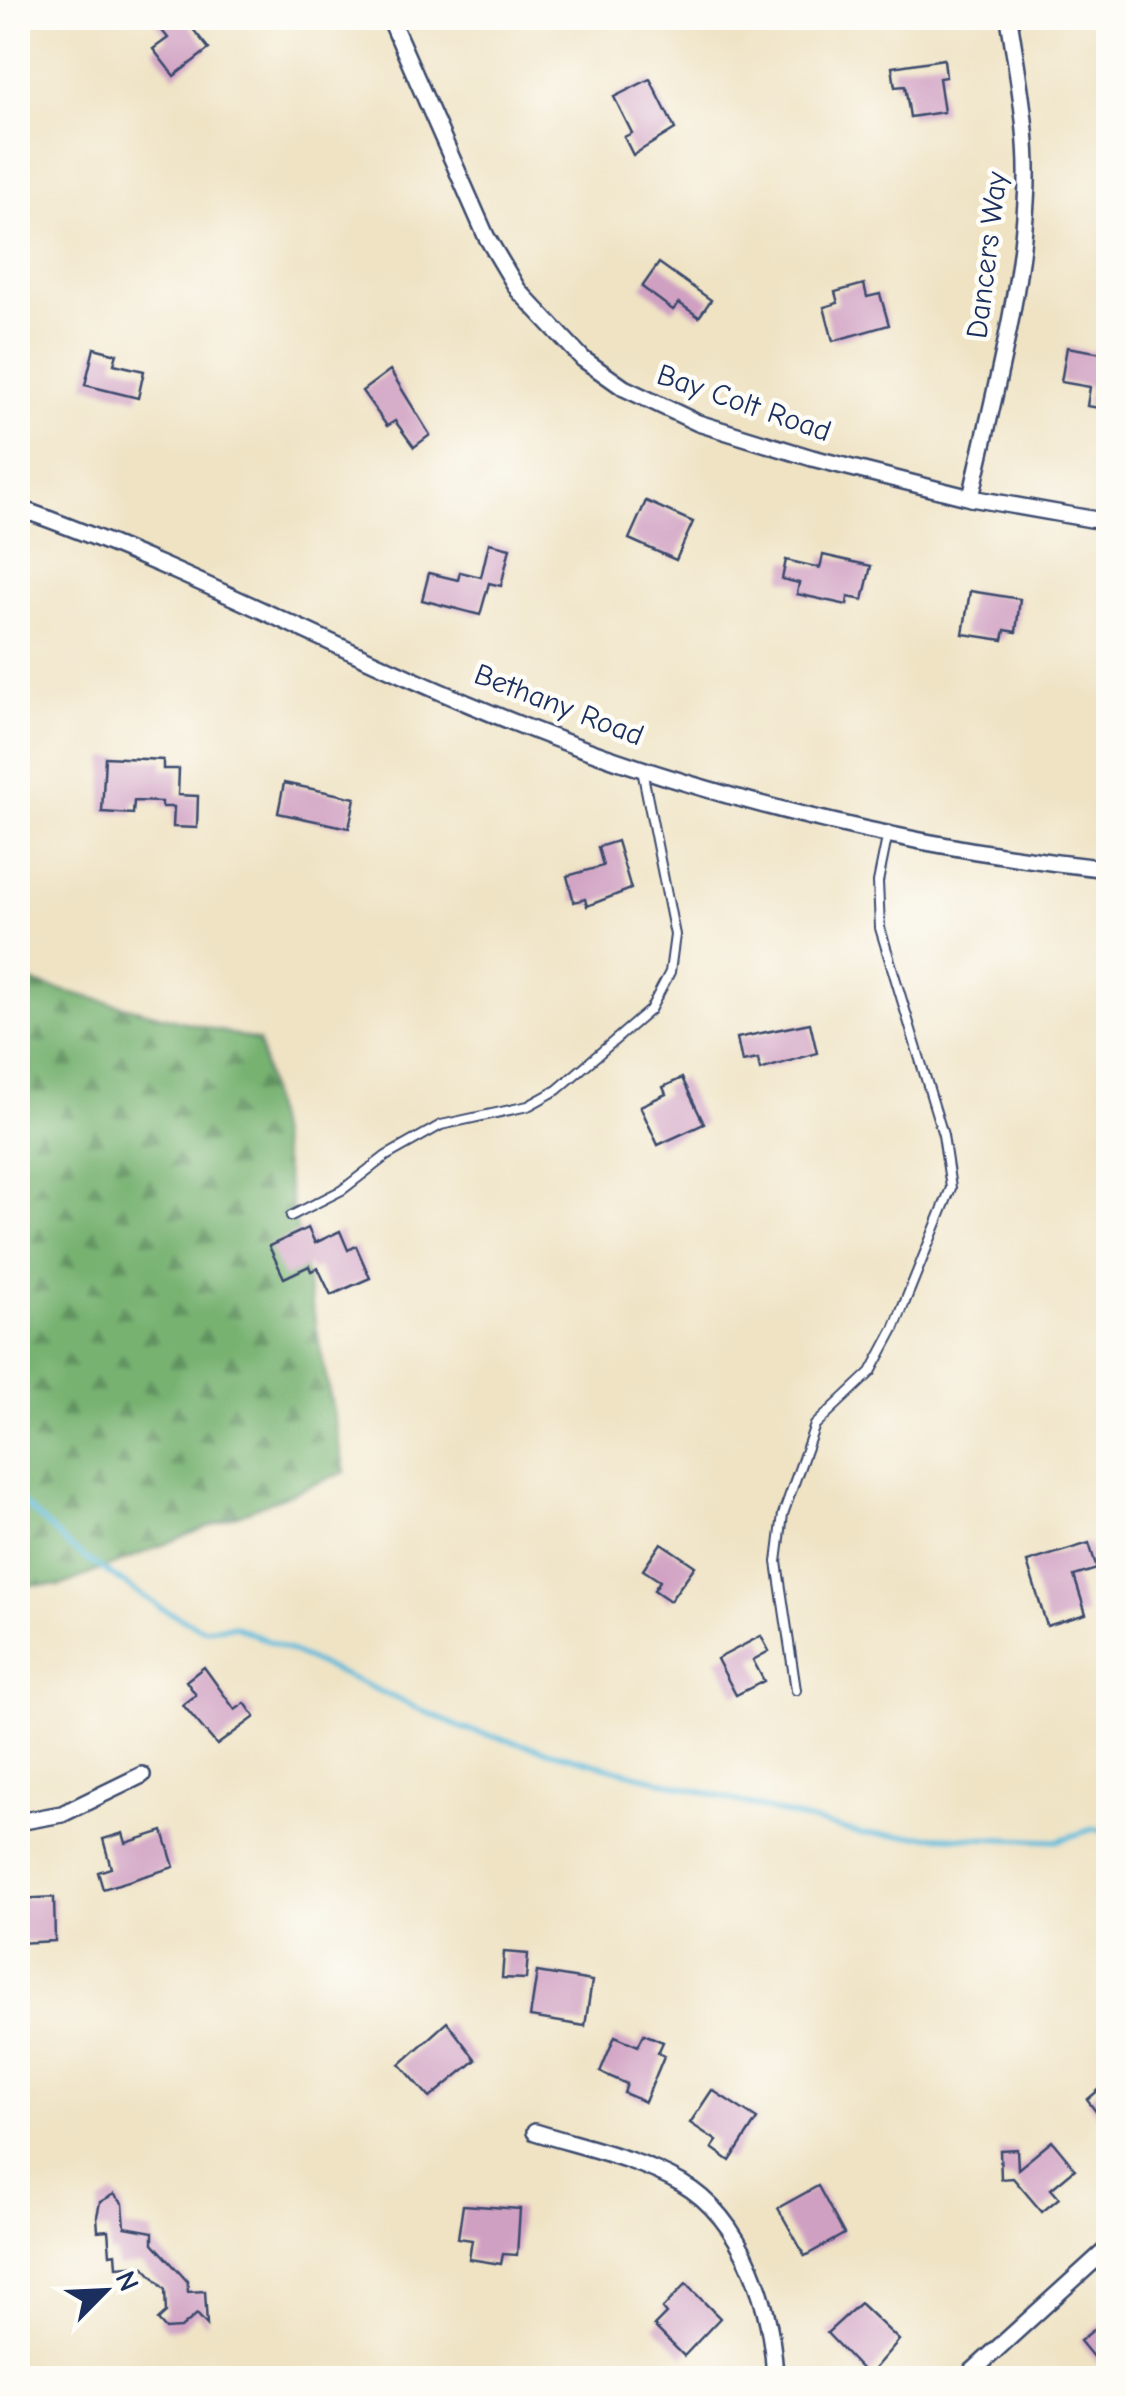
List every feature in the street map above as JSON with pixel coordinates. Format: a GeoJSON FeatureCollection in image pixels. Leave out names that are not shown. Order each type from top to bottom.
{"type":"FeatureCollection","features":[{"type":"Feature","properties":{"kind":"street","name":"Bay Colt Road"},"geometry":{"type":"LineString","coordinates":[[390,18],[486,236],[518,290],[583,359],[624,388],[698,423],[812,458],[971,498],[1108,522]]}},
{"type":"Feature","properties":{"kind":"street","name":"Dancers Way"},"geometry":{"type":"LineString","coordinates":[[971,498],[1018,278],[1026,201],[1024,112],[1009,18]]}},
{"type":"Feature","properties":{"kind":"street","name":"Bethany Road"},"geometry":{"type":"LineString","coordinates":[[18,508],[119,546],[524,727],[641,766],[744,799],[888,833],[1108,869]]}},
{"type":"Feature","properties":{"kind":"street"},"geometry":{"type":"LineString","coordinates":[[18,1822],[62,1814],[142,1775]]}},
{"type":"Feature","properties":{"kind":"street"},"geometry":{"type":"LineString","coordinates":[[535,2132],[625,2159],[682,2184],[714,2209],[750,2266],[774,2351],[775,2378]]}},
{"type":"Feature","properties":{"kind":"street"},"geometry":{"type":"LineString","coordinates":[[965,2378],[1108,2248]]}},
{"type":"Feature","properties":{"kind":"lane"},"geometry":{"type":"LineString","coordinates":[[291,1216],[342,1190],[386,1156],[441,1125],[528,1106],[557,1090],[650,1010],[670,972],[676,936],[641,766]]}},
{"type":"Feature","properties":{"kind":"lane"},"geometry":{"type":"LineString","coordinates":[[796,1690],[777,1562],[787,1500],[815,1425],[871,1372],[894,1329],[951,1188],[944,1134],[880,928],[878,882],[888,833]]}},
{"type":"Feature","properties":{"kind":"green space"},"geometry":{"type":"Polygon","coordinates":[[[18,979],[259,1041],[345,1472],[60,1586],[18,1584],[18,979]]]}},
{"type":"Feature","properties":{"kind":"building"},"geometry":{"type":"Polygon","coordinates":[[[152,18],[184,18],[209,49],[174,76],[153,49],[168,38],[152,18]]]}},
{"type":"Feature","properties":{"kind":"building"},"geometry":{"type":"Polygon","coordinates":[[[944,59],[946,77],[939,78],[944,112],[910,117],[905,86],[895,87],[892,67],[944,59]]]}},
{"type":"Feature","properties":{"kind":"building"},"geometry":{"type":"Polygon","coordinates":[[[650,79],[675,129],[633,155],[624,137],[632,133],[614,97],[650,79]]]}},
{"type":"Feature","properties":{"kind":"building"},"geometry":{"type":"Polygon","coordinates":[[[659,263],[711,300],[699,317],[679,303],[673,310],[642,287],[659,263]]]}},
{"type":"Feature","properties":{"kind":"building"},"geometry":{"type":"Polygon","coordinates":[[[864,284],[867,297],[880,294],[889,325],[833,341],[824,307],[838,303],[835,292],[864,284]]]}},
{"type":"Feature","properties":{"kind":"building"},"geometry":{"type":"Polygon","coordinates":[[[1067,347],[1108,354],[1106,409],[1087,406],[1090,387],[1061,382],[1067,347]]]}},
{"type":"Feature","properties":{"kind":"building"},"geometry":{"type":"Polygon","coordinates":[[[94,348],[117,354],[114,364],[144,371],[138,398],[85,385],[94,348]]]}},
{"type":"Feature","properties":{"kind":"building"},"geometry":{"type":"Polygon","coordinates":[[[390,370],[430,435],[414,447],[395,421],[387,426],[362,391],[390,370]]]}},
{"type":"Feature","properties":{"kind":"building"},"geometry":{"type":"Polygon","coordinates":[[[646,501],[693,522],[676,560],[629,539],[646,501]]]}},
{"type":"Feature","properties":{"kind":"building"},"geometry":{"type":"Polygon","coordinates":[[[489,543],[510,548],[501,586],[489,583],[480,615],[422,600],[429,573],[458,580],[460,572],[481,577],[489,543]]]}},
{"type":"Feature","properties":{"kind":"building"},"geometry":{"type":"Polygon","coordinates":[[[823,555],[871,566],[863,600],[848,597],[847,605],[797,594],[799,583],[782,579],[786,560],[820,568],[823,555]]]}},
{"type":"Feature","properties":{"kind":"building"},"geometry":{"type":"Polygon","coordinates":[[[970,591],[1020,599],[1016,632],[1005,630],[1003,640],[963,634],[970,591]]]}},
{"type":"Feature","properties":{"kind":"building"},"geometry":{"type":"Polygon","coordinates":[[[105,757],[163,760],[163,769],[179,769],[178,795],[198,796],[197,828],[173,827],[174,807],[162,807],[162,802],[134,801],[133,814],[102,812],[105,757]]]}},
{"type":"Feature","properties":{"kind":"building"},"geometry":{"type":"Polygon","coordinates":[[[284,783],[355,798],[349,828],[278,813],[284,783]]]}},
{"type":"Feature","properties":{"kind":"building"},"geometry":{"type":"Polygon","coordinates":[[[617,841],[631,889],[587,906],[585,899],[574,902],[567,876],[603,866],[598,847],[617,841]]]}},
{"type":"Feature","properties":{"kind":"building"},"geometry":{"type":"Polygon","coordinates":[[[810,1023],[817,1053],[760,1070],[758,1059],[742,1062],[737,1038],[810,1023]]]}},
{"type":"Feature","properties":{"kind":"building"},"geometry":{"type":"Polygon","coordinates":[[[682,1078],[704,1124],[658,1145],[640,1106],[666,1094],[663,1087],[682,1078]]]}},
{"type":"Feature","properties":{"kind":"building"},"geometry":{"type":"Polygon","coordinates":[[[308,1228],[315,1243],[340,1231],[348,1250],[356,1246],[370,1278],[331,1295],[318,1268],[311,1271],[309,1266],[284,1278],[269,1246],[308,1228]]]}},
{"type":"Feature","properties":{"kind":"building"},"geometry":{"type":"Polygon","coordinates":[[[661,1543],[695,1566],[670,1601],[654,1590],[660,1581],[643,1570],[661,1543]]]}},
{"type":"Feature","properties":{"kind":"building"},"geometry":{"type":"Polygon","coordinates":[[[1089,1543],[1097,1569],[1074,1576],[1086,1614],[1047,1626],[1027,1562],[1089,1543]]]}},
{"type":"Feature","properties":{"kind":"building"},"geometry":{"type":"Polygon","coordinates":[[[761,1636],[769,1651],[753,1660],[764,1681],[736,1695],[717,1659],[761,1636]]]}},
{"type":"Feature","properties":{"kind":"building"},"geometry":{"type":"Polygon","coordinates":[[[204,1667],[235,1710],[245,1703],[255,1717],[217,1745],[183,1705],[196,1695],[186,1681],[204,1667]]]}},
{"type":"Feature","properties":{"kind":"building"},"geometry":{"type":"Polygon","coordinates":[[[163,1831],[174,1867],[103,1889],[98,1872],[111,1868],[103,1839],[123,1833],[126,1843],[163,1831]]]}},
{"type":"Feature","properties":{"kind":"building"},"geometry":{"type":"Polygon","coordinates":[[[54,1897],[55,1941],[18,1943],[18,1899],[54,1897]]]}},
{"type":"Feature","properties":{"kind":"building"},"geometry":{"type":"Polygon","coordinates":[[[504,1952],[528,1954],[526,1979],[502,1978],[504,1952]]]}},
{"type":"Feature","properties":{"kind":"building"},"geometry":{"type":"Polygon","coordinates":[[[537,1972],[592,1981],[585,2026],[530,2017],[537,1972]]]}},
{"type":"Feature","properties":{"kind":"building"},"geometry":{"type":"Polygon","coordinates":[[[447,2022],[476,2060],[430,2098],[400,2064],[447,2022]]]}},
{"type":"Feature","properties":{"kind":"building"},"geometry":{"type":"Polygon","coordinates":[[[644,2034],[663,2042],[658,2053],[664,2056],[645,2102],[624,2093],[627,2084],[600,2072],[615,2036],[638,2046],[644,2034]]]}},
{"type":"Feature","properties":{"kind":"building"},"geometry":{"type":"Polygon","coordinates":[[[1108,2082],[1108,2127],[1087,2100],[1108,2082]]]}},
{"type":"Feature","properties":{"kind":"building"},"geometry":{"type":"Polygon","coordinates":[[[712,2090],[757,2119],[730,2161],[712,2148],[717,2141],[690,2123],[712,2090]]]}},
{"type":"Feature","properties":{"kind":"building"},"geometry":{"type":"Polygon","coordinates":[[[1052,2141],[1075,2169],[1051,2189],[1059,2198],[1042,2212],[1013,2178],[1001,2179],[1000,2150],[1017,2149],[1018,2169],[1052,2141]]]}},
{"type":"Feature","properties":{"kind":"building"},"geometry":{"type":"Polygon","coordinates":[[[818,2186],[844,2234],[805,2256],[778,2208],[818,2186]]]}},
{"type":"Feature","properties":{"kind":"building"},"geometry":{"type":"Polygon","coordinates":[[[114,2194],[123,2204],[125,2227],[153,2232],[153,2243],[187,2281],[188,2292],[205,2291],[207,2325],[197,2314],[181,2328],[166,2329],[158,2320],[166,2313],[165,2290],[142,2265],[117,2267],[116,2253],[110,2254],[108,2230],[98,2231],[97,2216],[100,2202],[114,2194]]]}},
{"type":"Feature","properties":{"kind":"building"},"geometry":{"type":"Polygon","coordinates":[[[463,2205],[520,2209],[517,2255],[503,2254],[501,2264],[469,2259],[472,2240],[458,2238],[463,2205]]]}},
{"type":"Feature","properties":{"kind":"building"},"geometry":{"type":"Polygon","coordinates":[[[686,2284],[720,2318],[684,2356],[654,2326],[666,2314],[662,2309],[686,2284]]]}},
{"type":"Feature","properties":{"kind":"building"},"geometry":{"type":"Polygon","coordinates":[[[860,2303],[899,2340],[868,2376],[827,2333],[860,2303]]]}},
{"type":"Feature","properties":{"kind":"building"},"geometry":{"type":"Polygon","coordinates":[[[1108,2318],[1108,2375],[1080,2341],[1108,2318]]]}},
{"type":"Feature","properties":{"kind":"waterway"},"geometry":{"type":"LineString","coordinates":[[18,1498],[71,1548],[161,1608],[203,1629],[235,1626],[461,1728],[861,1834],[1056,1841],[1093,1829],[1108,1830]]}}]}
